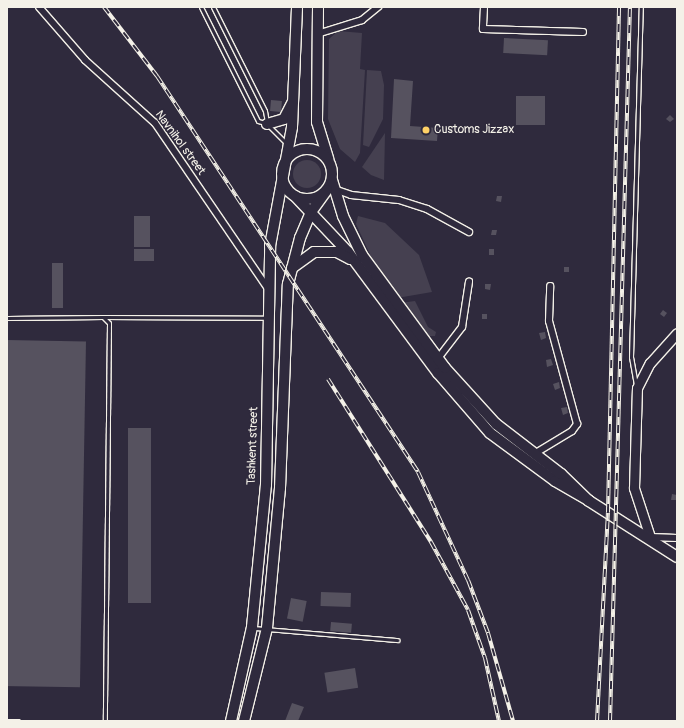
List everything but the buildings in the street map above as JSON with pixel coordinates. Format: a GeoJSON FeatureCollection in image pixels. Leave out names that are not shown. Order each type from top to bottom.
{"type":"FeatureCollection","features":[{"type":"Feature","properties":{"kind":"main road"},"geometry":{"type":"LineString","coordinates":[[297,7],[291,149],[282,170],[283,182],[358,265],[490,433],[555,481],[650,537],[677,557]]}},
{"type":"Feature","properties":{"kind":"main road"},"geometry":{"type":"LineString","coordinates":[[318,7],[317,122],[330,163],[331,186],[349,229],[362,255],[435,362],[496,424],[589,501]]}},
{"type":"Feature","properties":{"kind":"main road"},"geometry":{"type":"LineString","coordinates":[[267,124],[284,119],[294,100]]}},
{"type":"Feature","properties":{"kind":"main road"},"geometry":{"type":"LineString","coordinates":[[291,149],[310,149],[318,151],[330,163]]}},
{"type":"Feature","properties":{"kind":"main road","name":"Tashkent street"},"geometry":{"type":"LineString","coordinates":[[231,721],[252,627],[266,485],[270,246],[282,170]]}},
{"type":"Feature","properties":{"kind":"main road"},"geometry":{"type":"LineString","coordinates":[[295,196],[308,199],[331,186]]}},
{"type":"Feature","properties":{"kind":"main road"},"geometry":{"type":"LineString","coordinates":[[244,721],[267,628],[280,488],[288,284],[311,212],[331,186]]}},
{"type":"Feature","properties":{"kind":"main road"},"geometry":{"type":"LineString","coordinates":[[292,268],[309,254],[322,251],[337,252],[358,265]]}},
{"type":"Feature","properties":{"kind":"street","name":"Navnihol street"},"geometry":{"type":"LineString","coordinates":[[40,7],[85,60],[155,123],[269,290]]}},
{"type":"Feature","properties":{"kind":"street"},"geometry":{"type":"LineString","coordinates":[[317,34],[362,20],[378,7]]}},
{"type":"Feature","properties":{"kind":"street"},"geometry":{"type":"LineString","coordinates":[[484,7],[483,29],[583,32]]}},
{"type":"Feature","properties":{"kind":"street"},"geometry":{"type":"LineString","coordinates":[[331,186],[352,195],[399,200],[427,209],[469,232]]}},
{"type":"Feature","properties":{"kind":"street"},"geometry":{"type":"LineString","coordinates":[[435,362],[462,327],[469,282]]}},
{"type":"Feature","properties":{"kind":"street"},"geometry":{"type":"LineString","coordinates":[[534,454],[572,431],[577,424],[549,321],[550,286]]}},
{"type":"Feature","properties":{"kind":"street"},"geometry":{"type":"LineString","coordinates":[[677,332],[650,363],[637,388],[634,488],[650,537],[677,538]]}},
{"type":"Feature","properties":{"kind":"lane"},"geometry":{"type":"LineString","coordinates":[[201,7],[258,121],[267,124],[291,149]]}},
{"type":"Feature","properties":{"kind":"lane"},"geometry":{"type":"LineString","coordinates":[[213,7],[265,111],[267,124]]}},
{"type":"Feature","properties":{"kind":"lane"},"geometry":{"type":"LineString","coordinates":[[637,388],[631,357],[641,7]]}},
{"type":"Feature","properties":{"kind":"lane"},"geometry":{"type":"LineString","coordinates":[[103,317],[109,323],[104,721]]}},
{"type":"Feature","properties":{"kind":"lane"},"geometry":{"type":"LineString","coordinates":[[7,318],[269,318]]}},
{"type":"Feature","properties":{"kind":"lane"},"geometry":{"type":"LineString","coordinates":[[252,627],[398,640]]}},
{"type":"Feature","properties":{"kind":"lane"},"geometry":{"type":"LineString","coordinates":[[7,721],[18,721]]}},
{"type":"Feature","properties":{"kind":"shaded area"},"geometry":{"type":"Polygon","coordinates":[[[338,31],[362,33],[360,69],[365,70],[360,153],[355,162],[340,149],[328,119],[329,39],[338,31]]]}},
{"type":"Feature","properties":{"kind":"shaded area"},"geometry":{"type":"Polygon","coordinates":[[[367,70],[381,71],[384,85],[383,119],[369,147],[363,145],[367,70]]]}},
{"type":"Feature","properties":{"kind":"shaded area"},"geometry":{"type":"Polygon","coordinates":[[[385,133],[384,180],[371,175],[362,167],[385,133]]]}},
{"type":"Feature","properties":{"kind":"shaded area"},"geometry":{"type":"Polygon","coordinates":[[[307,160],[317,164],[321,174],[317,184],[307,188],[297,184],[293,174],[297,164],[307,160]]]}},
{"type":"Feature","properties":{"kind":"shaded area"},"geometry":{"type":"Polygon","coordinates":[[[358,216],[385,223],[419,255],[432,292],[397,298],[373,261],[356,224],[358,216]]]}},
{"type":"Feature","properties":{"kind":"shaded area"},"geometry":{"type":"Polygon","coordinates":[[[415,301],[428,327],[436,332],[435,336],[427,336],[400,303],[415,301]]]}},
{"type":"Feature","properties":{"kind":"railway"},"geometry":{"type":"LineString","coordinates":[[104,7],[157,76],[418,472],[468,580],[488,633],[513,721]]}},
{"type":"Feature","properties":{"kind":"railway"},"geometry":{"type":"LineString","coordinates":[[597,721],[608,512],[619,7]]}},
{"type":"Feature","properties":{"kind":"railway"},"geometry":{"type":"LineString","coordinates":[[610,721],[630,7]]}},
{"type":"Feature","properties":{"kind":"railway"},"geometry":{"type":"LineString","coordinates":[[328,379],[431,542],[468,610],[485,658],[499,721]]}},
{"type":"Feature","properties":{"kind":"place","name":"Customs Jizzax"},"geometry":{"type":"Point","coordinates":[426,130]}}]}
